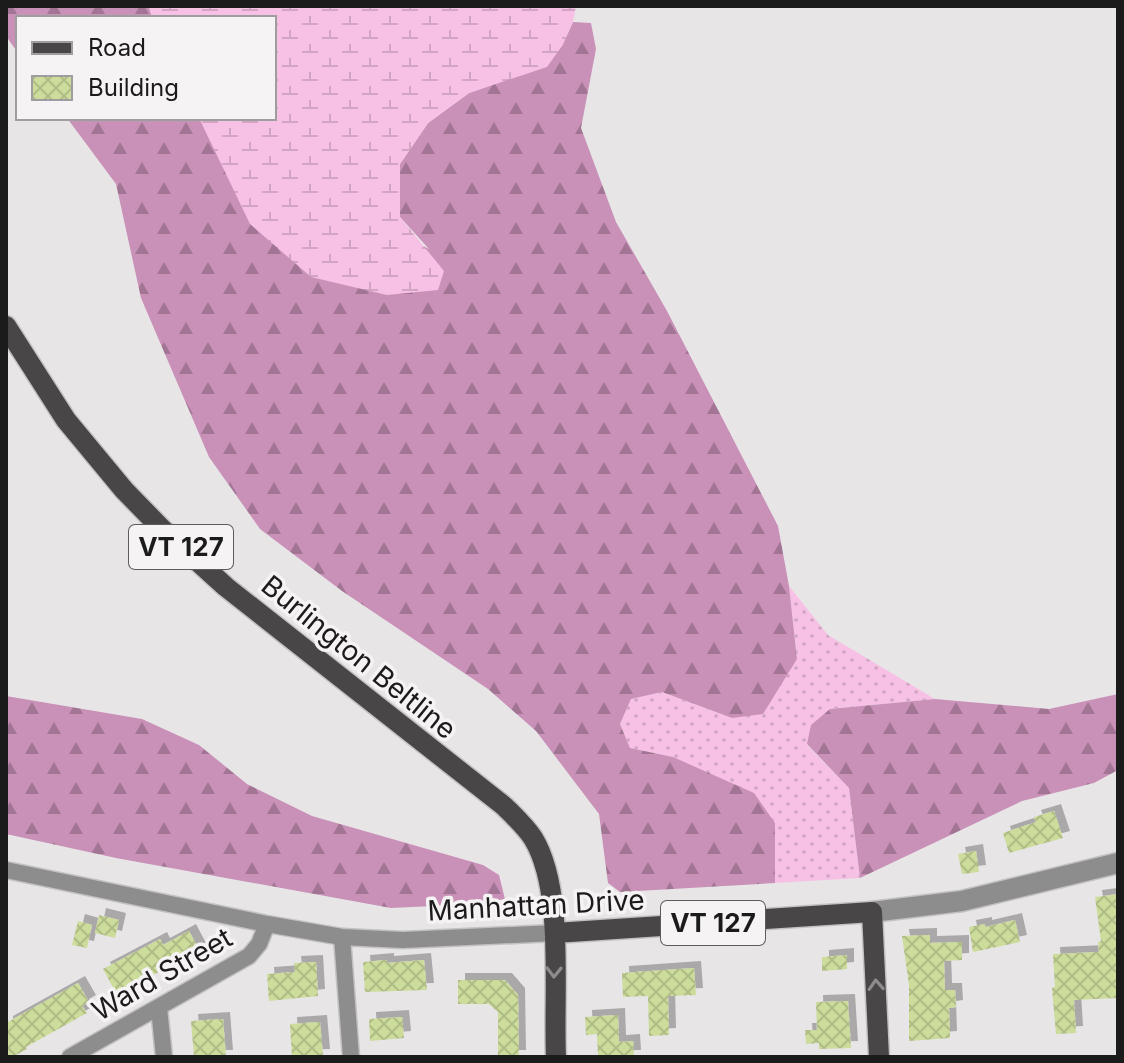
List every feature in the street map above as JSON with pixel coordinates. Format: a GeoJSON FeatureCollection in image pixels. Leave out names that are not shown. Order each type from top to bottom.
{"type":"FeatureCollection","features":[{"type":"Feature","properties":{"kind":"main road","name":"Burlington Beltline"},"geometry":{"type":"LineString","coordinates":[[6,326],[66,420],[124,490],[162,529],[226,587],[504,806],[521,823],[534,839],[546,870],[555,933]]}},
{"type":"Feature","properties":{"kind":"main road","name":"Manhattan Drive"},"geometry":{"type":"LineString","coordinates":[[555,933],[872,912]]}},
{"type":"Feature","properties":{"kind":"main road"},"geometry":{"type":"LineString","coordinates":[[872,912],[879,1057]]}},
{"type":"Feature","properties":{"kind":"main road","name":"VT 127"},"geometry":{"type":"LineString","coordinates":[[555,933],[556,1057]]}},
{"type":"Feature","properties":{"kind":"street","name":"Manhattan Drive"},"geometry":{"type":"LineString","coordinates":[[872,912],[962,901],[1118,863]]}},
{"type":"Feature","properties":{"kind":"street","name":"Manhattan Drive"},"geometry":{"type":"LineString","coordinates":[[6,870],[342,937],[403,940],[555,933]]}},
{"type":"Feature","properties":{"kind":"street","name":"Ward Street"},"geometry":{"type":"LineString","coordinates":[[70,1057],[249,956],[259,944],[267,924]]}},
{"type":"Feature","properties":{"kind":"street"},"geometry":{"type":"LineString","coordinates":[[342,937],[351,1057]]}},
{"type":"Feature","properties":{"kind":"street"},"geometry":{"type":"LineString","coordinates":[[159,1008],[164,1057]]}},
{"type":"Feature","properties":{"kind":"green space"},"geometry":{"type":"Polygon","coordinates":[[[6,6],[149,6],[152,16],[16,16],[16,50],[6,36],[6,6]]]}},
{"type":"Feature","properties":{"kind":"green space"},"geometry":{"type":"Polygon","coordinates":[[[149,6],[576,6],[573,22],[562,46],[547,67],[469,93],[428,123],[400,164],[400,217],[444,271],[438,290],[387,295],[311,277],[250,224],[200,120],[276,120],[276,16],[152,16],[149,6]]]}},
{"type":"Feature","properties":{"kind":"green space"},"geometry":{"type":"Polygon","coordinates":[[[573,22],[591,23],[596,49],[581,128],[616,222],[667,311],[778,526],[789,586],[797,659],[763,714],[732,718],[662,692],[631,699],[620,724],[630,748],[673,757],[754,793],[775,823],[775,883],[620,892],[608,883],[599,814],[536,731],[488,689],[342,591],[260,529],[209,457],[141,298],[116,184],[68,120],[200,120],[429,249],[400,217],[400,164],[428,123],[469,93],[503,81],[562,46],[573,22]]]}},
{"type":"Feature","properties":{"kind":"green space"},"geometry":{"type":"Polygon","coordinates":[[[789,586],[828,635],[935,699],[830,709],[807,745],[849,788],[860,878],[775,883],[775,823],[673,757],[630,748],[620,724],[631,699],[662,692],[732,718],[797,659],[789,586]]]}},
{"type":"Feature","properties":{"kind":"green space"},"geometry":{"type":"Polygon","coordinates":[[[1118,694],[1118,770],[1094,783],[1022,801],[860,878],[849,788],[807,744],[811,725],[830,709],[935,699],[1049,709],[1118,694]]]}},
{"type":"Feature","properties":{"kind":"green space"},"geometry":{"type":"Polygon","coordinates":[[[6,696],[142,719],[199,745],[247,784],[312,816],[483,865],[499,875],[505,899],[476,904],[391,908],[116,858],[6,834],[6,696]]]}},
{"type":"Feature","properties":{"kind":"building"},"geometry":{"type":"Polygon","coordinates":[[[1054,811],[1063,838],[1009,853],[1003,833],[1036,822],[1034,817],[1054,811]]]}},
{"type":"Feature","properties":{"kind":"building"},"geometry":{"type":"Polygon","coordinates":[[[976,851],[979,872],[962,874],[958,854],[976,851]]]}},
{"type":"Feature","properties":{"kind":"building"},"geometry":{"type":"Polygon","coordinates":[[[1118,894],[1118,998],[1074,1000],[1076,1033],[1056,1034],[1053,954],[1099,952],[1098,942],[1101,941],[1095,897],[1118,894]]]}},
{"type":"Feature","properties":{"kind":"building"},"geometry":{"type":"Polygon","coordinates":[[[99,915],[119,920],[115,938],[95,933],[99,915]]]}},
{"type":"Feature","properties":{"kind":"building"},"geometry":{"type":"Polygon","coordinates":[[[1015,920],[1020,942],[973,952],[969,927],[985,924],[985,927],[1015,920]]]}},
{"type":"Feature","properties":{"kind":"building"},"geometry":{"type":"Polygon","coordinates":[[[78,921],[92,925],[87,948],[72,945],[78,921]]]}},
{"type":"Feature","properties":{"kind":"building"},"geometry":{"type":"Polygon","coordinates":[[[189,931],[199,950],[117,995],[103,969],[160,939],[163,945],[189,931]]]}},
{"type":"Feature","properties":{"kind":"building"},"geometry":{"type":"Polygon","coordinates":[[[930,935],[930,943],[962,942],[962,960],[944,961],[945,990],[955,990],[956,1007],[949,1008],[950,1038],[909,1041],[909,985],[902,936],[930,935]]]}},
{"type":"Feature","properties":{"kind":"building"},"geometry":{"type":"Polygon","coordinates":[[[847,955],[847,969],[822,971],[822,957],[847,955]]]}},
{"type":"Feature","properties":{"kind":"building"},"geometry":{"type":"Polygon","coordinates":[[[387,960],[387,963],[424,960],[427,990],[365,992],[363,962],[387,960]]]}},
{"type":"Feature","properties":{"kind":"building"},"geometry":{"type":"Polygon","coordinates":[[[316,962],[318,996],[269,1001],[267,974],[295,972],[294,963],[316,962]]]}},
{"type":"Feature","properties":{"kind":"building"},"geometry":{"type":"Polygon","coordinates":[[[694,968],[696,995],[668,996],[669,1035],[649,1036],[648,996],[623,997],[622,973],[694,968]]]}},
{"type":"Feature","properties":{"kind":"building"},"geometry":{"type":"Polygon","coordinates":[[[458,980],[505,980],[518,995],[519,1057],[498,1057],[498,1012],[489,1004],[458,1004],[458,980]]]}},
{"type":"Feature","properties":{"kind":"building"},"geometry":{"type":"Polygon","coordinates":[[[78,983],[89,1002],[82,1006],[87,1013],[27,1049],[6,1057],[6,1023],[78,983]]]}},
{"type":"Feature","properties":{"kind":"building"},"geometry":{"type":"Polygon","coordinates":[[[848,1001],[851,1048],[819,1049],[819,1043],[806,1044],[805,1030],[817,1030],[816,1002],[848,1001]]]}},
{"type":"Feature","properties":{"kind":"building"},"geometry":{"type":"Polygon","coordinates":[[[618,1015],[619,1042],[633,1041],[634,1057],[598,1057],[597,1034],[586,1035],[585,1017],[618,1015]]]}},
{"type":"Feature","properties":{"kind":"building"},"geometry":{"type":"Polygon","coordinates":[[[402,1017],[404,1038],[370,1041],[369,1019],[402,1017]]]}},
{"type":"Feature","properties":{"kind":"building"},"geometry":{"type":"Polygon","coordinates":[[[223,1019],[226,1057],[194,1057],[191,1021],[223,1019]]]}},
{"type":"Feature","properties":{"kind":"building"},"geometry":{"type":"Polygon","coordinates":[[[320,1022],[323,1056],[292,1057],[290,1024],[320,1022]]]}}]}
